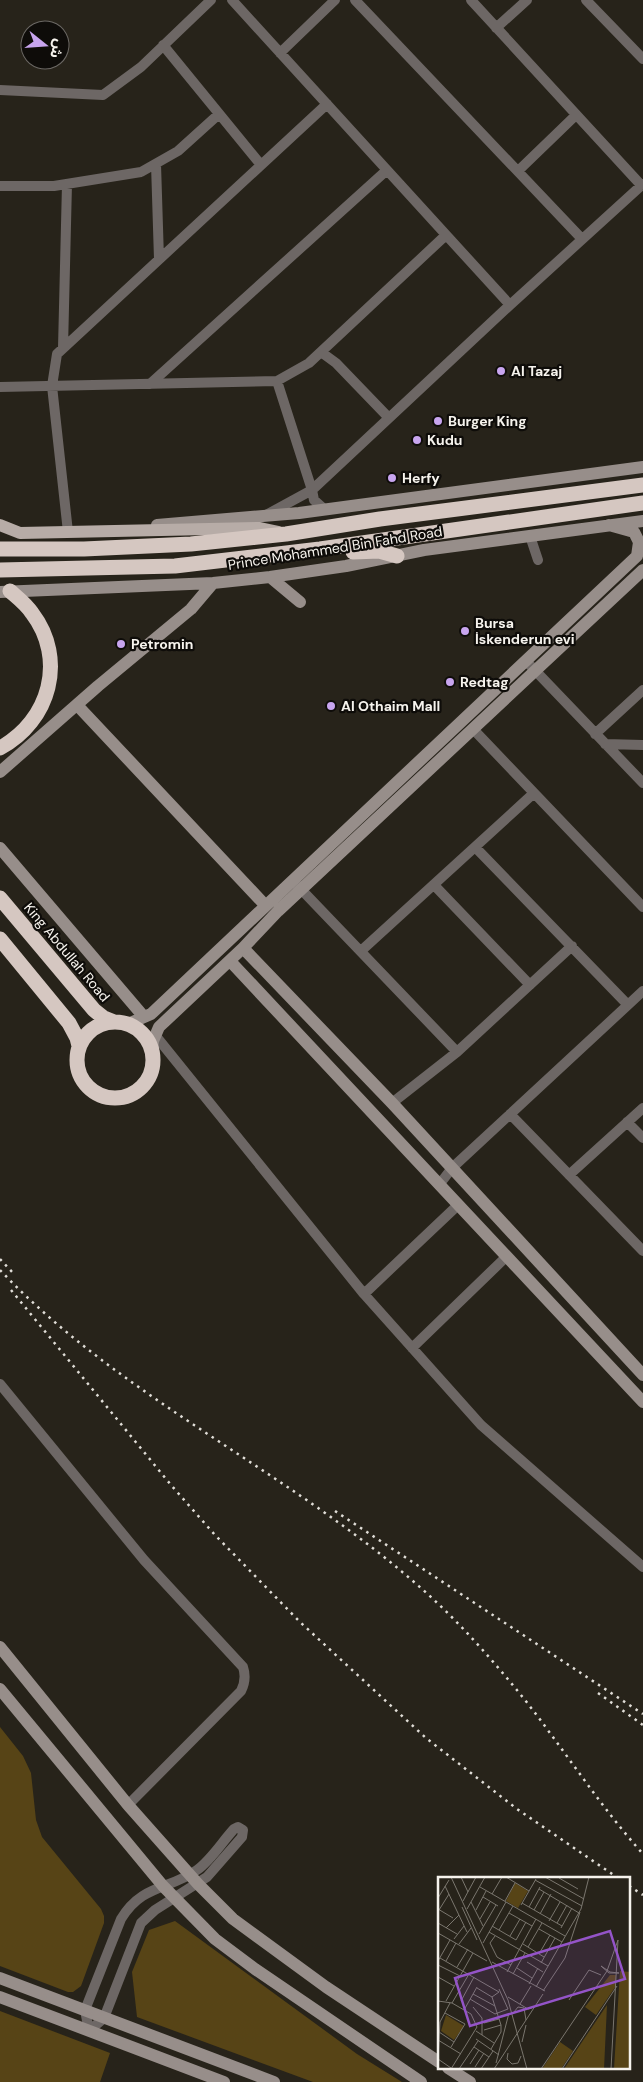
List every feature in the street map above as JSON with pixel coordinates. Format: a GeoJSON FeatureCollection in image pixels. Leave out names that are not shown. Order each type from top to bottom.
{"type":"FeatureCollection","features":[{"type":"Feature","properties":{"kind":"highway","name":"Prince Mohammed Bin Fahd Road"},"geometry":{"type":"LineString","coordinates":[[0,549],[84,549],[191,544],[286,534],[380,519],[643,485]]}},
{"type":"Feature","properties":{"kind":"highway","name":"Prince Mohammed Bin Fahd Road"},"geometry":{"type":"LineString","coordinates":[[0,570],[175,566],[320,548],[643,503]]}},
{"type":"Feature","properties":{"kind":"highway"},"geometry":{"type":"LineString","coordinates":[[320,548],[342,553],[379,551],[397,556]]}},
{"type":"Feature","properties":{"kind":"highway"},"geometry":{"type":"LineString","coordinates":[[0,748],[22,734],[40,711],[47,692],[51,663],[46,639],[33,614],[5,592]]}},
{"type":"Feature","properties":{"kind":"highway","name":"King Abdullah Road"},"geometry":{"type":"LineString","coordinates":[[0,898],[94,1010],[104,1018],[121,1023]]}},
{"type":"Feature","properties":{"kind":"highway"},"geometry":{"type":"LineString","coordinates":[[0,939],[68,1023],[80,1046]]}},
{"type":"Feature","properties":{"kind":"highway"},"geometry":{"type":"LineString","coordinates":[[106,1023],[121,1023],[146,1037],[152,1051],[152,1066],[143,1085],[124,1097],[109,1097],[95,1092],[84,1082],[78,1068],[78,1054],[87,1034],[93,1029],[106,1023]]}},
{"type":"Feature","properties":{"kind":"main road"},"geometry":{"type":"LineString","coordinates":[[0,525],[20,533],[260,528],[286,534]]}},
{"type":"Feature","properties":{"kind":"street"},"geometry":{"type":"LineString","coordinates":[[0,90],[103,95],[141,67],[211,0]]}},
{"type":"Feature","properties":{"kind":"street"},"geometry":{"type":"LineString","coordinates":[[232,0],[510,305]]}},
{"type":"Feature","properties":{"kind":"street"},"geometry":{"type":"LineString","coordinates":[[280,54],[335,0]]}},
{"type":"Feature","properties":{"kind":"street"},"geometry":{"type":"LineString","coordinates":[[355,0],[582,239]]}},
{"type":"Feature","properties":{"kind":"street"},"geometry":{"type":"LineString","coordinates":[[265,516],[312,490],[642,185],[471,0]]}},
{"type":"Feature","properties":{"kind":"street"},"geometry":{"type":"LineString","coordinates":[[496,28],[527,0]]}},
{"type":"Feature","properties":{"kind":"street"},"geometry":{"type":"LineString","coordinates":[[586,0],[643,59]]}},
{"type":"Feature","properties":{"kind":"street"},"geometry":{"type":"LineString","coordinates":[[163,45],[261,165]]}},
{"type":"Feature","properties":{"kind":"street"},"geometry":{"type":"LineString","coordinates":[[327,104],[57,354],[52,386],[68,532],[265,516],[643,467]]}},
{"type":"Feature","properties":{"kind":"street"},"geometry":{"type":"LineString","coordinates":[[0,186],[54,186],[141,172],[178,151],[219,114]]}},
{"type":"Feature","properties":{"kind":"street"},"geometry":{"type":"LineString","coordinates":[[518,171],[576,115]]}},
{"type":"Feature","properties":{"kind":"street"},"geometry":{"type":"LineString","coordinates":[[156,164],[159,259]]}},
{"type":"Feature","properties":{"kind":"street"},"geometry":{"type":"LineString","coordinates":[[150,384],[386,170]]}},
{"type":"Feature","properties":{"kind":"street"},"geometry":{"type":"LineString","coordinates":[[64,348],[67,184]]}},
{"type":"Feature","properties":{"kind":"street"},"geometry":{"type":"LineString","coordinates":[[0,387],[277,381],[309,363],[446,235]]}},
{"type":"Feature","properties":{"kind":"street"},"geometry":{"type":"LineString","coordinates":[[321,352],[336,363],[389,418]]}},
{"type":"Feature","properties":{"kind":"street"},"geometry":{"type":"LineString","coordinates":[[277,381],[314,500],[324,509]]}},
{"type":"Feature","properties":{"kind":"street","name":"Prince Mohammed Bin Fahd Road"},"geometry":{"type":"LineString","coordinates":[[5,592],[213,583],[270,577],[530,536],[643,521]]}},
{"type":"Feature","properties":{"kind":"street"},"geometry":{"type":"LineString","coordinates":[[152,1051],[155,1035],[160,1027],[301,890],[473,729],[637,556],[639,542],[634,532],[609,525]]}},
{"type":"Feature","properties":{"kind":"street"},"geometry":{"type":"LineString","coordinates":[[0,533],[20,533]]}},
{"type":"Feature","properties":{"kind":"street"},"geometry":{"type":"LineString","coordinates":[[530,536],[538,560]]}},
{"type":"Feature","properties":{"kind":"street"},"geometry":{"type":"LineString","coordinates":[[121,1023],[151,1014],[293,879],[643,570]]}},
{"type":"Feature","properties":{"kind":"street"},"geometry":{"type":"LineString","coordinates":[[270,577],[300,602]]}},
{"type":"Feature","properties":{"kind":"street"},"geometry":{"type":"LineString","coordinates":[[0,772],[191,609],[213,583]]}},
{"type":"Feature","properties":{"kind":"street"},"geometry":{"type":"LineString","coordinates":[[531,667],[643,783]]}},
{"type":"Feature","properties":{"kind":"street"},"geometry":{"type":"LineString","coordinates":[[596,734],[643,690]]}},
{"type":"Feature","properties":{"kind":"street"},"geometry":{"type":"LineString","coordinates":[[77,705],[265,905]]}},
{"type":"Feature","properties":{"kind":"street"},"geometry":{"type":"LineString","coordinates":[[473,729],[643,907]]}},
{"type":"Feature","properties":{"kind":"street"},"geometry":{"type":"LineString","coordinates":[[605,744],[643,745]]}},
{"type":"Feature","properties":{"kind":"street"},"geometry":{"type":"LineString","coordinates":[[362,950],[534,793]]}},
{"type":"Feature","properties":{"kind":"street"},"geometry":{"type":"LineString","coordinates":[[475,847],[628,1005]]}},
{"type":"Feature","properties":{"kind":"street"},"geometry":{"type":"LineString","coordinates":[[0,848],[144,1017]]}},
{"type":"Feature","properties":{"kind":"street"},"geometry":{"type":"LineString","coordinates":[[293,879],[301,890],[362,950],[457,1052]]}},
{"type":"Feature","properties":{"kind":"street"},"geometry":{"type":"LineString","coordinates":[[434,885],[530,985]]}},
{"type":"Feature","properties":{"kind":"street"},"geometry":{"type":"LineString","coordinates":[[392,1103],[457,1052],[572,946]]}},
{"type":"Feature","properties":{"kind":"street"},"geometry":{"type":"LineString","coordinates":[[243,948],[392,1103],[643,1376]]}},
{"type":"Feature","properties":{"kind":"street"},"geometry":{"type":"LineString","coordinates":[[230,961],[643,1402]]}},
{"type":"Feature","properties":{"kind":"street"},"geometry":{"type":"LineString","coordinates":[[439,1185],[452,1168],[643,991]]}},
{"type":"Feature","properties":{"kind":"street"},"geometry":{"type":"LineString","coordinates":[[155,1035],[364,1294],[481,1425],[643,1567]]}},
{"type":"Feature","properties":{"kind":"street"},"geometry":{"type":"LineString","coordinates":[[569,1175],[643,1108]]}},
{"type":"Feature","properties":{"kind":"street"},"geometry":{"type":"LineString","coordinates":[[510,1114],[643,1251]]}},
{"type":"Feature","properties":{"kind":"street"},"geometry":{"type":"LineString","coordinates":[[627,1122],[643,1138]]}},
{"type":"Feature","properties":{"kind":"street"},"geometry":{"type":"LineString","coordinates":[[364,1294],[458,1205]]}},
{"type":"Feature","properties":{"kind":"street"},"geometry":{"type":"LineString","coordinates":[[412,1348],[506,1257]]}},
{"type":"Feature","properties":{"kind":"street"},"geometry":{"type":"LineString","coordinates":[[0,1384],[144,1560],[243,1667],[245,1673],[244,1685],[241,1691],[128,1805]]}},
{"type":"Feature","properties":{"kind":"street"},"geometry":{"type":"LineString","coordinates":[[0,1647],[128,1805],[194,1879],[233,1919],[326,1987],[438,2061]]}},
{"type":"Feature","properties":{"kind":"street"},"geometry":{"type":"LineString","coordinates":[[0,1689],[163,1886],[215,1939],[255,1969],[421,2082]]}},
{"type":"Feature","properties":{"kind":"street"},"geometry":{"type":"LineString","coordinates":[[89,2031],[85,2010],[126,1910],[142,1895],[163,1886],[194,1879],[207,1877],[242,1837],[244,1832],[242,1828],[234,1829],[201,1867],[194,1879],[174,1898],[155,1910],[141,1923],[104,2018],[89,2031]]}},
{"type":"Feature","properties":{"kind":"street"},"geometry":{"type":"LineString","coordinates":[[0,1978],[274,2082]]}},
{"type":"Feature","properties":{"kind":"street"},"geometry":{"type":"LineString","coordinates":[[0,1997],[224,2082]]}},
{"type":"Feature","properties":{"kind":"street"},"geometry":{"type":"LineString","coordinates":[[451,2070],[470,2082]]}},
{"type":"Feature","properties":{"kind":"shaded area"},"geometry":{"type":"Polygon","coordinates":[[[0,1727],[23,1756],[31,1773],[36,1820],[42,1837],[101,1909],[104,1916],[104,1923],[81,1986],[73,1992],[68,1992],[0,1966],[0,1727]]]}},
{"type":"Feature","properties":{"kind":"shaded area"},"geometry":{"type":"Polygon","coordinates":[[[175,1921],[357,2054],[402,2082],[313,2082],[137,2017],[132,1972],[149,1930],[175,1921]]]}},
{"type":"Feature","properties":{"kind":"shaded area"},"geometry":{"type":"Polygon","coordinates":[[[0,2011],[110,2053],[100,2082],[0,2082],[0,2011]]]}},
{"type":"Feature","properties":{"kind":"railway"},"geometry":{"type":"LineString","coordinates":[[0,1259],[14,1274]]}},
{"type":"Feature","properties":{"kind":"railway"},"geometry":{"type":"LineString","coordinates":[[0,1270],[47,1315],[97,1356],[149,1394],[364,1541],[429,1595],[486,1653],[512,1684],[540,1719],[597,1798],[643,1854]]}},
{"type":"Feature","properties":{"kind":"railway"},"geometry":{"type":"LineString","coordinates":[[11,1290],[171,1485],[215,1535],[300,1622],[426,1738],[517,1809],[617,1877]]}},
{"type":"Feature","properties":{"kind":"railway"},"geometry":{"type":"LineString","coordinates":[[335,1511],[643,1714]]}},
{"type":"Feature","properties":{"kind":"railway"},"geometry":{"type":"LineString","coordinates":[[598,1693],[643,1725]]}},
{"type":"Feature","properties":{"kind":"railway"},"geometry":{"type":"LineString","coordinates":[[630,1887],[643,1895]]}},
{"type":"Feature","properties":{"kind":"place","name":"Al Tazaj"},"geometry":{"type":"Point","coordinates":[501,371]}},
{"type":"Feature","properties":{"kind":"place","name":"Burger King"},"geometry":{"type":"Point","coordinates":[438,421]}},
{"type":"Feature","properties":{"kind":"place","name":"Kudu"},"geometry":{"type":"Point","coordinates":[417,440]}},
{"type":"Feature","properties":{"kind":"place","name":"Herfy"},"geometry":{"type":"Point","coordinates":[392,478]}},
{"type":"Feature","properties":{"kind":"place","name":"Bursa İskenderun evi"},"geometry":{"type":"Point","coordinates":[465,631]}},
{"type":"Feature","properties":{"kind":"place","name":"Petromin"},"geometry":{"type":"Point","coordinates":[121,644]}},
{"type":"Feature","properties":{"kind":"place","name":"Redtag"},"geometry":{"type":"Point","coordinates":[450,682]}},
{"type":"Feature","properties":{"kind":"place","name":"Al Othaim Mall"},"geometry":{"type":"Point","coordinates":[331,706]}}]}
